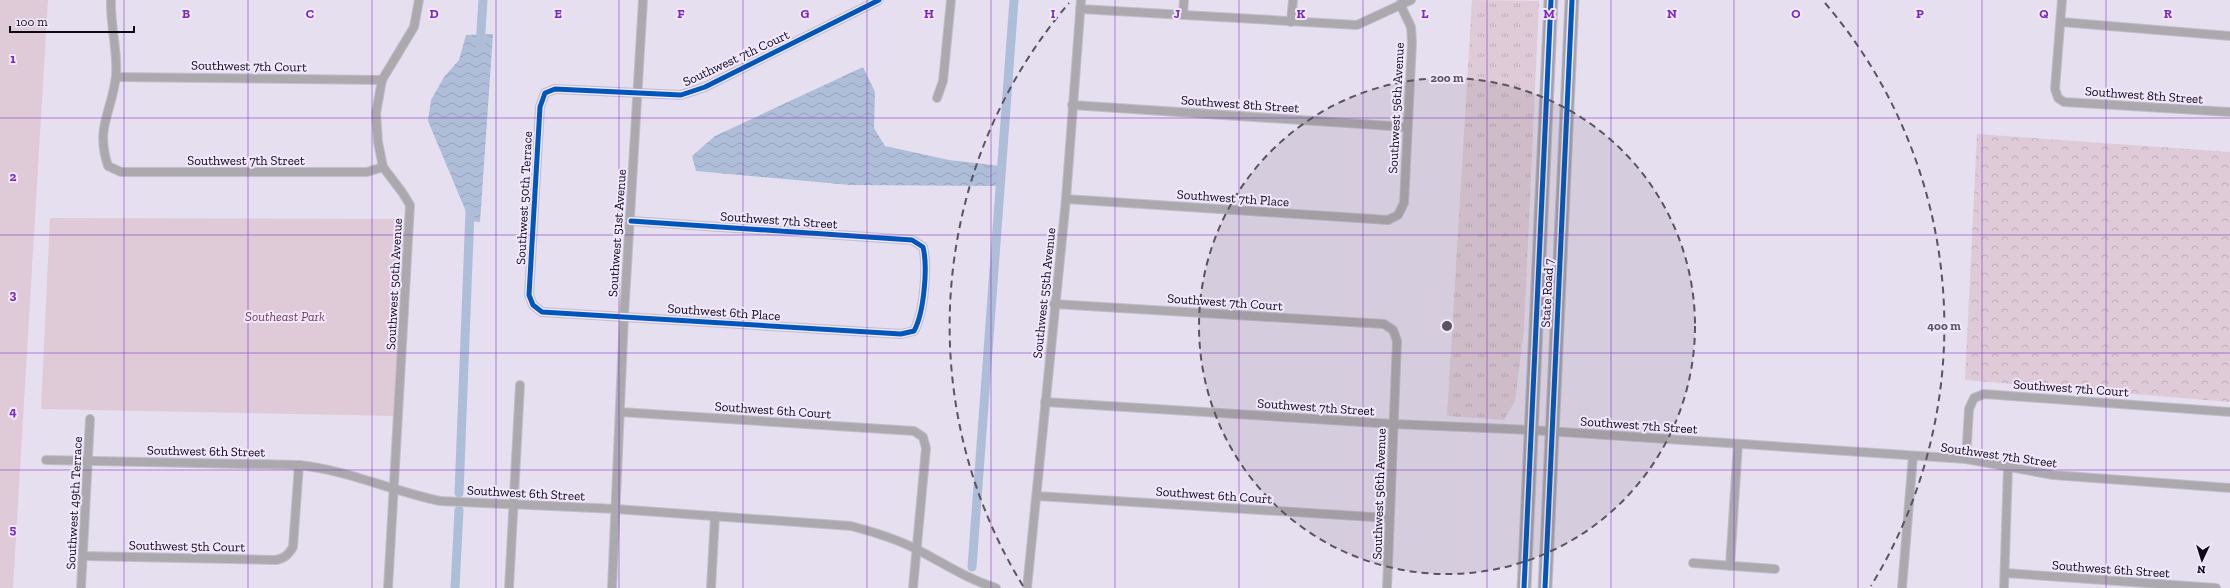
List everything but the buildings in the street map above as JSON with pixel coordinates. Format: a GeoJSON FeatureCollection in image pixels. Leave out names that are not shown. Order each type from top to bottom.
{"type":"FeatureCollection","features":[{"type":"Feature","properties":{"kind":"main road","name":"State Road 7"},"geometry":{"type":"LineString","coordinates":[[1524,588],[1551,0]]}},
{"type":"Feature","properties":{"kind":"main road"},"geometry":{"type":"LineString","coordinates":[[1564,0],[1571,27]]}},
{"type":"Feature","properties":{"kind":"main road","name":"State Road 7"},"geometry":{"type":"LineString","coordinates":[[1545,588],[1572,0]]}},
{"type":"Feature","properties":{"kind":"street"},"geometry":{"type":"LineString","coordinates":[[111,0],[116,77]]}},
{"type":"Feature","properties":{"kind":"street","name":"Southwest 50th Avenue"},"geometry":{"type":"LineString","coordinates":[[388,588],[395,489],[410,206],[402,192],[383,167],[378,142],[376,113],[382,80],[414,27],[419,0]]}},
{"type":"Feature","properties":{"kind":"street","name":"Southwest 51st Avenue"},"geometry":{"type":"LineString","coordinates":[[612,588],[624,316],[631,221],[643,0]]}},
{"type":"Feature","properties":{"kind":"street","name":"Southwest 7th Court"},"geometry":{"type":"LineString","coordinates":[[545,93],[555,89],[681,95],[705,87],[879,0]]}},
{"type":"Feature","properties":{"kind":"street"},"geometry":{"type":"LineString","coordinates":[[937,98],[943,81],[951,0]]}},
{"type":"Feature","properties":{"kind":"street","name":"Southwest 55th Avenue"},"geometry":{"type":"LineString","coordinates":[[1027,588],[1037,496],[1054,304],[1066,199],[1081,0]]}},
{"type":"Feature","properties":{"kind":"street"},"geometry":{"type":"LineString","coordinates":[[1183,14],[1184,0]]}},
{"type":"Feature","properties":{"kind":"street"},"geometry":{"type":"LineString","coordinates":[[1291,22],[1293,0]]}},
{"type":"Feature","properties":{"kind":"street"},"geometry":{"type":"LineString","coordinates":[[1080,9],[1357,25],[1411,0]]}},
{"type":"Feature","properties":{"kind":"street"},"geometry":{"type":"LineString","coordinates":[[2062,0],[2061,22],[2230,36]]}},
{"type":"Feature","properties":{"kind":"street","name":"Southwest 56th Avenue"},"geometry":{"type":"LineString","coordinates":[[1398,215],[1404,203],[1411,27],[1400,4]]}},
{"type":"Feature","properties":{"kind":"street","name":"Southwest 8th Street"},"geometry":{"type":"LineString","coordinates":[[2061,22],[2055,89],[2058,98],[2064,102],[2230,112]]}},
{"type":"Feature","properties":{"kind":"street","name":"Southwest 7th Court"},"geometry":{"type":"LineString","coordinates":[[116,77],[382,80]]}},
{"type":"Feature","properties":{"kind":"street","name":"Southwest 7th Street"},"geometry":{"type":"LineString","coordinates":[[116,77],[105,119],[103,150],[108,166],[121,172],[367,172],[383,167]]}},
{"type":"Feature","properties":{"kind":"street","name":"Southwest 50th Terrace"},"geometry":{"type":"LineString","coordinates":[[533,305],[529,295],[540,107],[545,93]]}},
{"type":"Feature","properties":{"kind":"street","name":"Southwest 8th Street"},"geometry":{"type":"LineString","coordinates":[[1072,105],[1407,127]]}},
{"type":"Feature","properties":{"kind":"street","name":"Southwest 7th Place"},"geometry":{"type":"LineString","coordinates":[[1066,199],[1388,220],[1398,215]]}},
{"type":"Feature","properties":{"kind":"street","name":"Southwest 7th Street"},"geometry":{"type":"LineString","coordinates":[[631,221],[912,240],[923,247],[926,258],[919,321],[914,331]]}},
{"type":"Feature","properties":{"kind":"street","name":"Southwest 7th Court"},"geometry":{"type":"LineString","coordinates":[[1054,304],[1384,324],[1393,330]]}},
{"type":"Feature","properties":{"kind":"street","name":"Southwest 6th Place"},"geometry":{"type":"LineString","coordinates":[[533,305],[542,312],[901,334],[914,331]]}},
{"type":"Feature","properties":{"kind":"street","name":"Southwest 56th Avenue"},"geometry":{"type":"LineString","coordinates":[[1387,588],[1397,341],[1393,330]]}},
{"type":"Feature","properties":{"kind":"street"},"geometry":{"type":"LineString","coordinates":[[509,588],[520,385]]}},
{"type":"Feature","properties":{"kind":"street","name":"Southwest 7th Court"},"geometry":{"type":"LineString","coordinates":[[1966,459],[1969,409],[1974,398],[1984,394],[2230,412]]}},
{"type":"Feature","properties":{"kind":"street","name":"Southwest 7th Street"},"geometry":{"type":"LineString","coordinates":[[1045,402],[1394,424],[1552,431],[1966,459],[2053,475],[2230,488]]}},
{"type":"Feature","properties":{"kind":"street","name":"Southwest 6th Court"},"geometry":{"type":"LineString","coordinates":[[620,412],[914,431],[923,437],[926,448],[917,550]]}},
{"type":"Feature","properties":{"kind":"street","name":"Southwest 49th Terrace"},"geometry":{"type":"LineString","coordinates":[[81,588],[90,419]]}},
{"type":"Feature","properties":{"kind":"street"},"geometry":{"type":"LineString","coordinates":[[1730,566],[1738,444]]}},
{"type":"Feature","properties":{"kind":"street"},"geometry":{"type":"LineString","coordinates":[[1902,588],[1913,456]]}},
{"type":"Feature","properties":{"kind":"street","name":"Southwest 6th Street"},"geometry":{"type":"LineString","coordinates":[[46,460],[298,465],[319,467],[440,501],[616,509],[851,526],[879,533],[917,550],[969,579],[996,588]]}},
{"type":"Feature","properties":{"kind":"street","name":"Southwest 5th Court"},"geometry":{"type":"LineString","coordinates":[[83,556],[276,560],[289,554],[293,547],[298,465]]}},
{"type":"Feature","properties":{"kind":"street"},"geometry":{"type":"LineString","coordinates":[[2004,588],[2008,467]]}},
{"type":"Feature","properties":{"kind":"street","name":"Southwest 6th Court"},"geometry":{"type":"LineString","coordinates":[[1037,496],[1389,518]]}},
{"type":"Feature","properties":{"kind":"street"},"geometry":{"type":"LineString","coordinates":[[711,588],[715,516]]}},
{"type":"Feature","properties":{"kind":"street"},"geometry":{"type":"LineString","coordinates":[[913,588],[917,550]]}},
{"type":"Feature","properties":{"kind":"street"},"geometry":{"type":"LineString","coordinates":[[1692,563],[1776,569]]}},
{"type":"Feature","properties":{"kind":"street","name":"Southwest 6th Street"},"geometry":{"type":"LineString","coordinates":[[2005,573],[2100,584],[2216,588]]}},
{"type":"Feature","properties":{"kind":"green space"},"geometry":{"type":"Polygon","coordinates":[[[0,0],[48,0],[13,588],[0,588],[0,0]]]}},
{"type":"Feature","properties":{"kind":"green space"},"geometry":{"type":"Polygon","coordinates":[[[1472,0],[1539,1],[1524,329],[1515,401],[1504,420],[1447,416],[1472,0]]]}},
{"type":"Feature","properties":{"kind":"green space"},"geometry":{"type":"Polygon","coordinates":[[[1977,134],[2230,152],[2230,402],[1965,380],[1977,134]]]}},
{"type":"Feature","properties":{"kind":"green space","name":"Southeast Park"},"geometry":{"type":"Polygon","coordinates":[[[50,218],[407,219],[397,416],[41,409],[50,218]]]}},
{"type":"Feature","properties":{"kind":"water"},"geometry":{"type":"Polygon","coordinates":[[[493,34],[480,222],[470,221],[428,121],[431,100],[444,77],[459,60],[466,35],[493,34]]]}},
{"type":"Feature","properties":{"kind":"water"},"geometry":{"type":"Polygon","coordinates":[[[863,67],[875,92],[874,128],[885,146],[949,160],[1001,166],[1000,186],[850,185],[696,171],[692,156],[715,136],[863,67]]]}},
{"type":"Feature","properties":{"kind":"waterway"},"geometry":{"type":"LineString","coordinates":[[480,46],[483,0]]}},
{"type":"Feature","properties":{"kind":"waterway"},"geometry":{"type":"LineString","coordinates":[[972,567],[1014,0]]}},
{"type":"Feature","properties":{"kind":"waterway"},"geometry":{"type":"LineString","coordinates":[[459,493],[470,211]]}},
{"type":"Feature","properties":{"kind":"waterway"},"geometry":{"type":"LineString","coordinates":[[455,588],[459,510]]}},
{"type":"Feature","properties":{"kind":"cycle path"},"geometry":{"type":"LineString","coordinates":[[631,221],[912,240],[923,247],[925,266],[923,302],[914,331],[901,334],[542,312],[533,305],[529,295],[540,107],[545,93],[555,89],[681,95],[705,87],[879,0]]}},
{"type":"Feature","properties":{"kind":"cycle path"},"geometry":{"type":"LineString","coordinates":[[1524,588],[1551,0]]}},
{"type":"Feature","properties":{"kind":"cycle path"},"geometry":{"type":"LineString","coordinates":[[1545,588],[1572,0]]}}]}
